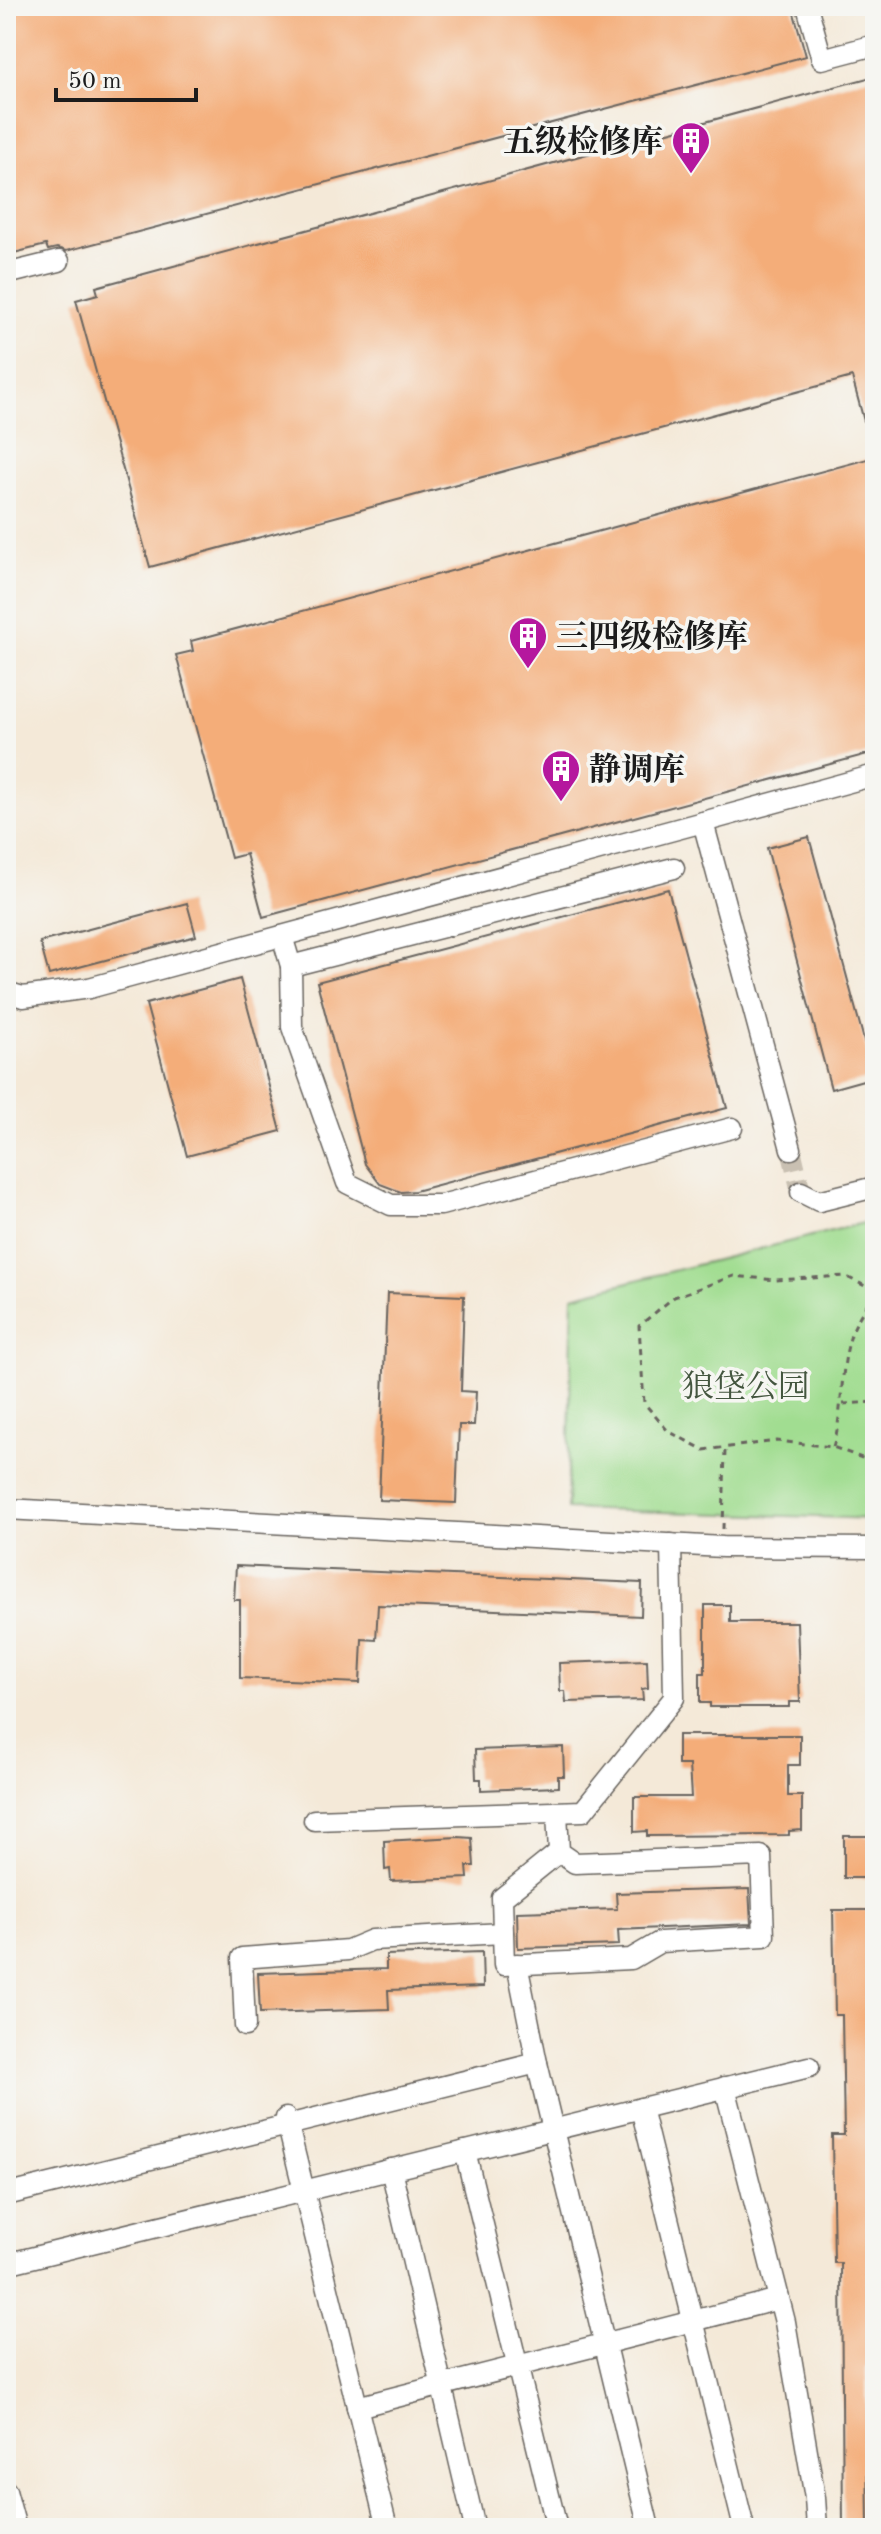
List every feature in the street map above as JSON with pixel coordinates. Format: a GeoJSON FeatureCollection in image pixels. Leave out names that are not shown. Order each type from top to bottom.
{"type":"FeatureCollection","features":[{"type":"Feature","properties":{"kind":"street"},"geometry":{"type":"LineString","coordinates":[[807,6],[822,59],[875,45]]}},
{"type":"Feature","properties":{"kind":"street"},"geometry":{"type":"LineString","coordinates":[[6,274],[59,261]]}},
{"type":"Feature","properties":{"kind":"street"},"geometry":{"type":"LineString","coordinates":[[6,992],[23,997],[89,988],[875,775]]}},
{"type":"Feature","properties":{"kind":"street"},"geometry":{"type":"LineString","coordinates":[[703,822],[791,1149]]}},
{"type":"Feature","properties":{"kind":"street"},"geometry":{"type":"LineString","coordinates":[[291,966],[674,868]]}},
{"type":"Feature","properties":{"kind":"street"},"geometry":{"type":"LineString","coordinates":[[282,936],[291,966],[292,1027],[347,1183],[391,1205],[441,1205],[732,1128]]}},
{"type":"Feature","properties":{"kind":"street"},"geometry":{"type":"LineString","coordinates":[[801,1192],[819,1201],[875,1187]]}},
{"type":"Feature","properties":{"kind":"street"},"geometry":{"type":"LineString","coordinates":[[6,1509],[723,1547],[875,1548]]}},
{"type":"Feature","properties":{"kind":"street"},"geometry":{"type":"LineString","coordinates":[[314,1820],[583,1811],[674,1698],[671,1544]]}},
{"type":"Feature","properties":{"kind":"street"},"geometry":{"type":"LineString","coordinates":[[557,1812],[559,1852]]}},
{"type":"Feature","properties":{"kind":"street"},"geometry":{"type":"LineString","coordinates":[[559,1852],[575,1863],[761,1856],[764,1936],[660,1942],[631,1959],[504,1965],[502,1898],[559,1852]]}},
{"type":"Feature","properties":{"kind":"street"},"geometry":{"type":"LineString","coordinates":[[245,2026],[242,1958],[348,1950],[372,1940],[503,1933]]}},
{"type":"Feature","properties":{"kind":"street"},"geometry":{"type":"LineString","coordinates":[[517,1964],[537,2063],[649,2528]]}},
{"type":"Feature","properties":{"kind":"street"},"geometry":{"type":"LineString","coordinates":[[6,2195],[287,2121],[537,2063]]}},
{"type":"Feature","properties":{"kind":"street"},"geometry":{"type":"LineString","coordinates":[[6,2264],[809,2067]]}},
{"type":"Feature","properties":{"kind":"street"},"geometry":{"type":"LineString","coordinates":[[725,2087],[779,2299],[810,2469],[817,2528]]}},
{"type":"Feature","properties":{"kind":"street"},"geometry":{"type":"LineString","coordinates":[[641,2108],[744,2528]]}},
{"type":"Feature","properties":{"kind":"street"},"geometry":{"type":"LineString","coordinates":[[287,2121],[387,2528]]}},
{"type":"Feature","properties":{"kind":"street"},"geometry":{"type":"LineString","coordinates":[[465,2151],[557,2528]]}},
{"type":"Feature","properties":{"kind":"street"},"geometry":{"type":"LineString","coordinates":[[391,2169],[475,2528]]}},
{"type":"Feature","properties":{"kind":"street"},"geometry":{"type":"LineString","coordinates":[[357,2407],[779,2299]]}},
{"type":"Feature","properties":{"kind":"street"},"geometry":{"type":"LineString","coordinates":[[6,2491],[16,2528]]}},
{"type":"Feature","properties":{"kind":"path"},"geometry":{"type":"LineString","coordinates":[[833,1447],[840,1426],[844,1364],[852,1332],[875,1291],[845,1276],[776,1280],[734,1276],[674,1297],[639,1326],[644,1403],[668,1431],[704,1450],[777,1441],[833,1447],[875,1463]]}},
{"type":"Feature","properties":{"kind":"path"},"geometry":{"type":"LineString","coordinates":[[841,1404],[875,1402]]}},
{"type":"Feature","properties":{"kind":"path"},"geometry":{"type":"LineString","coordinates":[[723,1547],[725,1449]]}},
{"type":"Feature","properties":{"kind":"green space","name":"狼垡公园"},"geometry":{"type":"Polygon","coordinates":[[[875,1220],[875,1519],[567,1509],[573,1296],[875,1220]]]}},
{"type":"Feature","properties":{"kind":"building"},"geometry":{"type":"Polygon","coordinates":[[[6,6],[792,6],[806,56],[66,251],[57,248],[48,250],[46,245],[6,255],[6,6]]]}},
{"type":"Feature","properties":{"kind":"building","name":"五级检修库"},"geometry":{"type":"Polygon","coordinates":[[[875,76],[875,371],[870,373],[875,392],[875,442],[870,443],[852,377],[150,567],[76,300],[98,294],[96,287],[875,76]]]}},
{"type":"Feature","properties":{"kind":"building","name":"三四级检修库"},"geometry":{"type":"Polygon","coordinates":[[[875,457],[875,752],[263,917],[246,854],[231,858],[176,655],[193,651],[191,641],[875,457]]]}},
{"type":"Feature","properties":{"kind":"building"},"geometry":{"type":"Polygon","coordinates":[[[809,837],[874,1077],[831,1089],[767,848],[809,837]]]}},
{"type":"Feature","properties":{"kind":"building"},"geometry":{"type":"Polygon","coordinates":[[[668,889],[727,1108],[415,1191],[401,1192],[380,1184],[365,1164],[317,982],[668,889]]]}},
{"type":"Feature","properties":{"kind":"building"},"geometry":{"type":"Polygon","coordinates":[[[187,903],[196,936],[49,975],[40,942],[187,903]]]}},
{"type":"Feature","properties":{"kind":"building"},"geometry":{"type":"Polygon","coordinates":[[[240,979],[281,1131],[187,1156],[146,1004],[240,979]]]}},
{"type":"Feature","properties":{"kind":"building"},"geometry":{"type":"Polygon","coordinates":[[[387,1293],[464,1296],[461,1391],[476,1392],[474,1425],[459,1425],[456,1503],[379,1500],[387,1293]]]}},
{"type":"Feature","properties":{"kind":"building"},"geometry":{"type":"Polygon","coordinates":[[[236,1566],[642,1583],[641,1616],[378,1605],[376,1640],[362,1639],[360,1683],[240,1678],[240,1600],[234,1600],[236,1566]]]}},
{"type":"Feature","properties":{"kind":"building"},"geometry":{"type":"Polygon","coordinates":[[[705,1605],[730,1605],[730,1622],[797,1622],[800,1702],[789,1702],[789,1707],[710,1707],[710,1703],[700,1703],[700,1673],[705,1673],[705,1605]]]}},
{"type":"Feature","properties":{"kind":"building"},"geometry":{"type":"Polygon","coordinates":[[[647,1660],[648,1688],[642,1689],[643,1700],[566,1702],[565,1691],[560,1691],[559,1663],[647,1660]]]}},
{"type":"Feature","properties":{"kind":"building"},"geometry":{"type":"Polygon","coordinates":[[[678,1735],[800,1735],[800,1765],[788,1765],[788,1796],[802,1796],[802,1830],[789,1831],[789,1835],[647,1836],[647,1831],[634,1832],[634,1797],[691,1797],[689,1765],[678,1765],[678,1735]]]}},
{"type":"Feature","properties":{"kind":"building"},"geometry":{"type":"Polygon","coordinates":[[[563,1747],[564,1776],[558,1776],[558,1787],[481,1790],[481,1779],[476,1779],[475,1750],[563,1747]]]}},
{"type":"Feature","properties":{"kind":"building"},"geometry":{"type":"Polygon","coordinates":[[[844,1836],[875,1836],[875,1878],[844,1878],[844,1836]]]}},
{"type":"Feature","properties":{"kind":"building"},"geometry":{"type":"Polygon","coordinates":[[[472,1838],[474,1866],[467,1866],[468,1878],[391,1881],[390,1869],[385,1870],[384,1841],[472,1838]]]}},
{"type":"Feature","properties":{"kind":"building"},"geometry":{"type":"Polygon","coordinates":[[[749,1889],[751,1924],[618,1930],[619,1945],[518,1948],[517,1912],[617,1909],[616,1893],[749,1889]]]}},
{"type":"Feature","properties":{"kind":"building"},"geometry":{"type":"Polygon","coordinates":[[[833,1910],[875,1910],[875,2365],[866,2366],[868,2528],[843,2528],[841,2263],[834,2263],[832,2135],[844,2135],[842,2015],[835,2015],[833,1910]]]}},
{"type":"Feature","properties":{"kind":"building"},"geometry":{"type":"Polygon","coordinates":[[[482,1952],[483,1987],[388,1990],[389,2009],[260,2013],[258,1973],[386,1969],[386,1955],[482,1952]]]}},
{"type":"Feature","properties":{"kind":"tunnel"},"geometry":{"type":"LineString","coordinates":[[791,1149],[801,1192]]}},
{"type":"Feature","properties":{"kind":"place","name":"五级检修库"},"geometry":{"type":"Point","coordinates":[691,175]}},
{"type":"Feature","properties":{"kind":"place","name":"三四级检修库"},"geometry":{"type":"Point","coordinates":[528,670]}},
{"type":"Feature","properties":{"kind":"place","name":"静调库"},"geometry":{"type":"Point","coordinates":[561,803]}}]}
